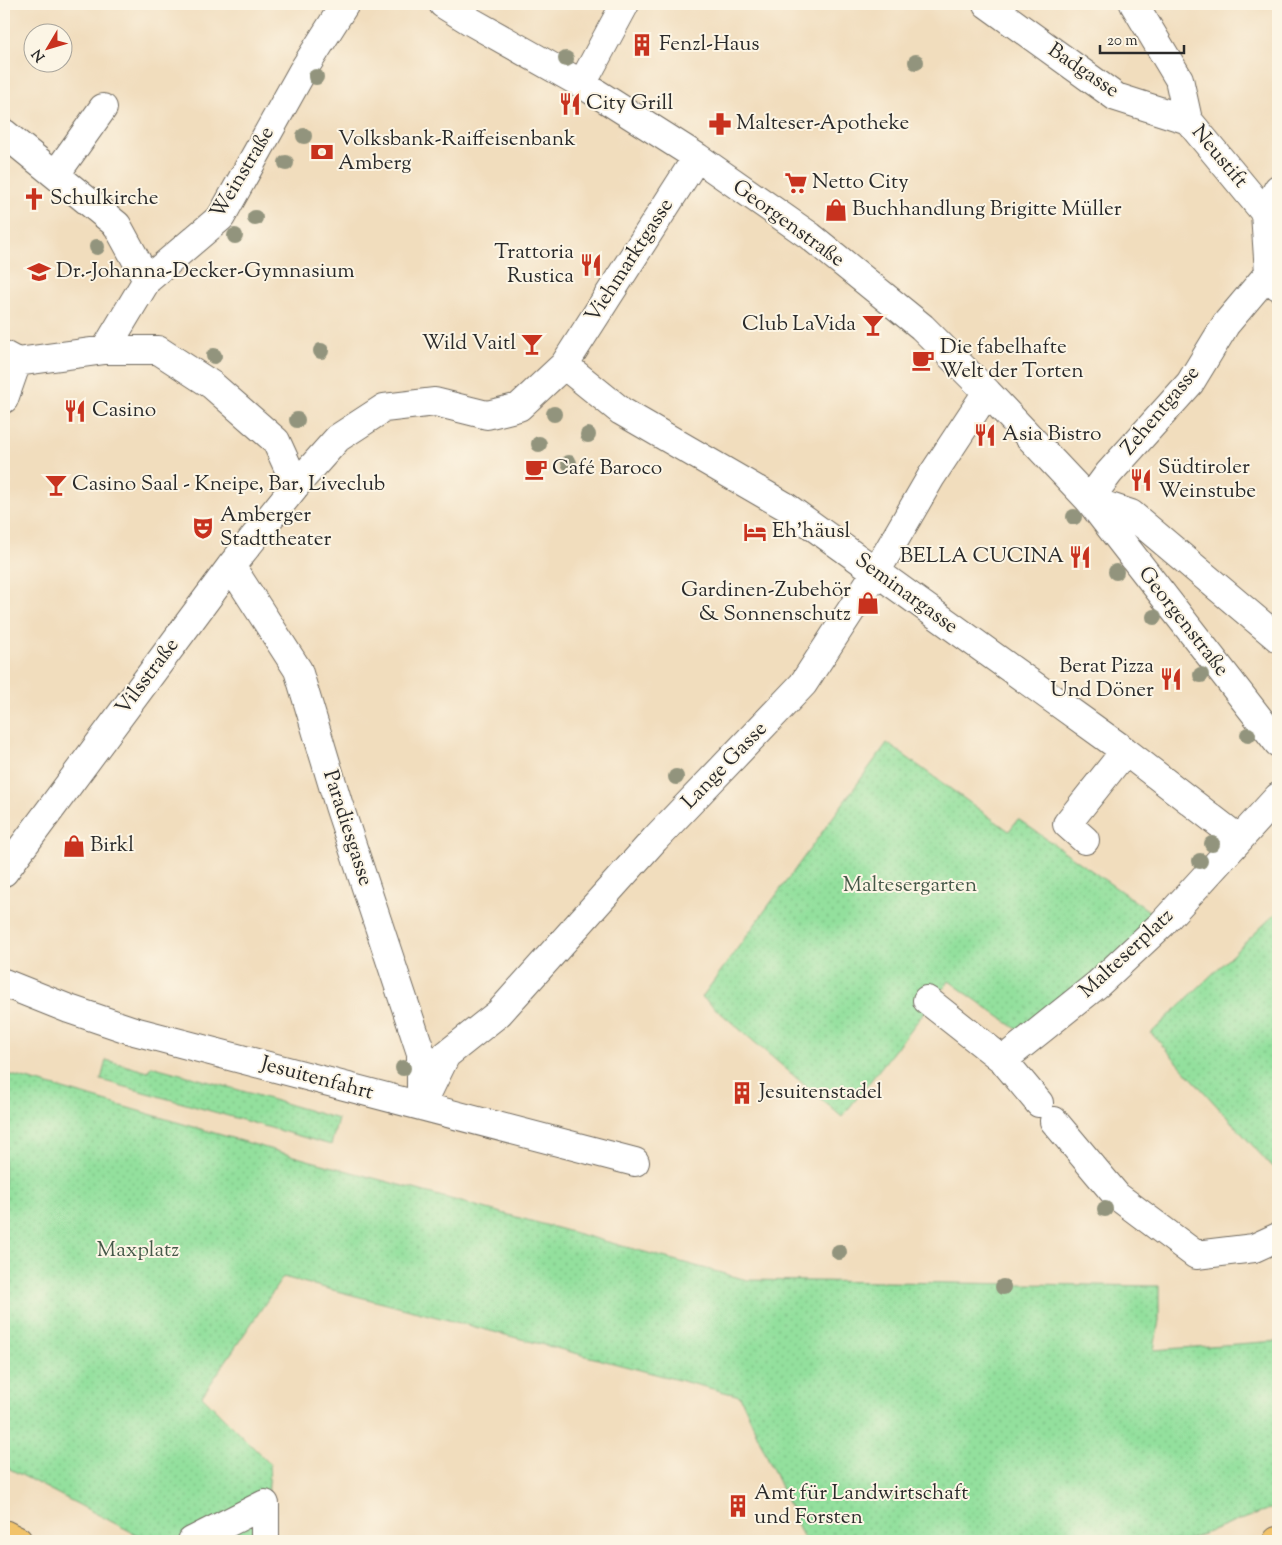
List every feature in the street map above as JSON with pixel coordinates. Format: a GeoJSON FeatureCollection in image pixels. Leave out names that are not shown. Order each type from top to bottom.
{"type":"FeatureCollection","features":[{"type":"Feature","properties":{"kind":"main road"},"geometry":{"type":"LineString","coordinates":[[4,1534],[18,1541]]}},
{"type":"Feature","properties":{"kind":"street","name":"Weinstraße"},"geometry":{"type":"LineString","coordinates":[[105,350],[147,280],[221,217],[302,72],[345,4]]}},
{"type":"Feature","properties":{"kind":"street","name":"Georgenstraße"},"geometry":{"type":"LineString","coordinates":[[443,4],[582,84],[697,157],[810,236],[922,327],[988,392],[1089,500],[1278,743]]}},
{"type":"Feature","properties":{"kind":"street"},"geometry":{"type":"LineString","coordinates":[[582,84],[625,4]]}},
{"type":"Feature","properties":{"kind":"street","name":"Badgasse"},"geometry":{"type":"LineString","coordinates":[[987,4],[1116,97],[1188,120]]}},
{"type":"Feature","properties":{"kind":"street","name":"Neustift"},"geometry":{"type":"LineString","coordinates":[[1134,4],[1180,79],[1188,120],[1265,213]]}},
{"type":"Feature","properties":{"kind":"street"},"geometry":{"type":"LineString","coordinates":[[56,174],[103,108]]}},
{"type":"Feature","properties":{"kind":"street"},"geometry":{"type":"LineString","coordinates":[[4,133],[118,225],[147,280]]}},
{"type":"Feature","properties":{"kind":"street","name":"Viehmarktgasse"},"geometry":{"type":"LineString","coordinates":[[296,485],[338,438],[384,408],[435,402],[487,415],[519,406],[564,365],[697,157]]}},
{"type":"Feature","properties":{"kind":"street"},"geometry":{"type":"LineString","coordinates":[[1274,279],[1265,213],[1278,189]]}},
{"type":"Feature","properties":{"kind":"street","name":"Zehentgasse"},"geometry":{"type":"LineString","coordinates":[[1089,500],[1109,473],[1190,383],[1226,324],[1274,279]]}},
{"type":"Feature","properties":{"kind":"street"},"geometry":{"type":"LineString","coordinates":[[4,399],[10,358],[105,350],[158,350],[212,385],[276,441],[296,485]]}},
{"type":"Feature","properties":{"kind":"street","name":"Seminargasse"},"geometry":{"type":"LineString","coordinates":[[564,365],[621,411],[785,506],[1125,751],[1239,839]]}},
{"type":"Feature","properties":{"kind":"street","name":"Lange Gasse"},"geometry":{"type":"LineString","coordinates":[[421,1106],[446,1056],[499,1013],[655,839],[803,684],[876,572],[932,477],[988,392]]}},
{"type":"Feature","properties":{"kind":"street","name":"Vilsstraße"},"geometry":{"type":"LineString","coordinates":[[4,872],[231,566],[296,485]]}},
{"type":"Feature","properties":{"kind":"street","name":"Georgenstraße"},"geometry":{"type":"LineString","coordinates":[[1089,500],[1131,514],[1278,638]]}},
{"type":"Feature","properties":{"kind":"street","name":"Paradiesgasse"},"geometry":{"type":"LineString","coordinates":[[231,566],[298,670],[339,806],[421,1053],[421,1106]]}},
{"type":"Feature","properties":{"kind":"street"},"geometry":{"type":"LineString","coordinates":[[1085,840],[1067,824],[1125,751]]}},
{"type":"Feature","properties":{"kind":"street","name":"Malteserplatz"},"geometry":{"type":"LineString","coordinates":[[1004,1060],[1098,984],[1162,924],[1278,797]]}},
{"type":"Feature","properties":{"kind":"street","name":"Jesuitenfahrt"},"geometry":{"type":"LineString","coordinates":[[4,984],[134,1031],[635,1162]]}},
{"type":"Feature","properties":{"kind":"street"},"geometry":{"type":"LineString","coordinates":[[928,1000],[1004,1060],[1117,1196],[1196,1255],[1254,1248],[1278,1237]]}},
{"type":"Feature","properties":{"kind":"street"},"geometry":{"type":"LineString","coordinates":[[192,1541],[264,1504],[265,1541]]}},
{"type":"Feature","properties":{"kind":"green space","name":"Maltesergarten"},"geometry":{"type":"Polygon","coordinates":[[[887,743],[1009,831],[1018,819],[1159,918],[1025,1035],[949,981],[842,1117],[702,997],[887,743]]]}},
{"type":"Feature","properties":{"kind":"green space"},"geometry":{"type":"Polygon","coordinates":[[[1278,911],[1278,1161],[1272,1167],[1151,1033],[1278,911]]]}},
{"type":"Feature","properties":{"kind":"green space"},"geometry":{"type":"Polygon","coordinates":[[[106,1060],[148,1072],[151,1066],[338,1119],[331,1145],[101,1080],[106,1060]]]}},
{"type":"Feature","properties":{"kind":"green space","name":"Maxplatz"},"geometry":{"type":"Polygon","coordinates":[[[4,1073],[304,1159],[747,1280],[1159,1286],[1159,1320],[1154,1350],[1278,1341],[1278,1506],[1185,1541],[805,1541],[740,1396],[283,1277],[202,1396],[270,1464],[266,1541],[149,1541],[4,1466],[4,1073]]]}},
{"type":"Feature","properties":{"kind":"place","name":"Fenzl-Haus"},"geometry":{"type":"Point","coordinates":[642,45]}},
{"type":"Feature","properties":{"kind":"place","name":"City Grill"},"geometry":{"type":"Point","coordinates":[570,104]}},
{"type":"Feature","properties":{"kind":"place","name":"Malteser-Apotheke"},"geometry":{"type":"Point","coordinates":[720,124]}},
{"type":"Feature","properties":{"kind":"place","name":"Volksbank-Raiffeisenbank Amberg"},"geometry":{"type":"Point","coordinates":[322,152]}},
{"type":"Feature","properties":{"kind":"place","name":"Netto City"},"geometry":{"type":"Point","coordinates":[796,183]}},
{"type":"Feature","properties":{"kind":"place","name":"Schulkirche"},"geometry":{"type":"Point","coordinates":[34,199]}},
{"type":"Feature","properties":{"kind":"place","name":"Buchhandlung Brigitte Müller"},"geometry":{"type":"Point","coordinates":[836,210]}},
{"type":"Feature","properties":{"kind":"place","name":"Trattoria Rustica"},"geometry":{"type":"Point","coordinates":[591,265]}},
{"type":"Feature","properties":{"kind":"place","name":"Dr.-Johanna-Decker-Gymnasium"},"geometry":{"type":"Point","coordinates":[39,272]}},
{"type":"Feature","properties":{"kind":"place","name":"Club LaVida"},"geometry":{"type":"Point","coordinates":[873,325]}},
{"type":"Feature","properties":{"kind":"place","name":"Wild Vaitl"},"geometry":{"type":"Point","coordinates":[532,344]}},
{"type":"Feature","properties":{"kind":"place","name":"Die fabelhafte Welt der Torten"},"geometry":{"type":"Point","coordinates":[923,360]}},
{"type":"Feature","properties":{"kind":"place","name":"Casino"},"geometry":{"type":"Point","coordinates":[75,411]}},
{"type":"Feature","properties":{"kind":"place","name":"Asia Bistro"},"geometry":{"type":"Point","coordinates":[985,435]}},
{"type":"Feature","properties":{"kind":"place","name":"Café Baroco"},"geometry":{"type":"Point","coordinates":[536,469]}},
{"type":"Feature","properties":{"kind":"place","name":"Südtiroler Weinstube"},"geometry":{"type":"Point","coordinates":[1141,480]}},
{"type":"Feature","properties":{"kind":"place","name":"Casino Saal - Kneipe, Bar, Liveclub"},"geometry":{"type":"Point","coordinates":[56,485]}},
{"type":"Feature","properties":{"kind":"place","name":"Amberger Stadttheater"},"geometry":{"type":"Point","coordinates":[203,528]}},
{"type":"Feature","properties":{"kind":"place","name":"Eh'häusl"},"geometry":{"type":"Point","coordinates":[755,532]}},
{"type":"Feature","properties":{"kind":"place","name":"BELLA CUCINA"},"geometry":{"type":"Point","coordinates":[1080,557]}},
{"type":"Feature","properties":{"kind":"place","name":"Gardinen-Zubehör & Sonnenschutz"},"geometry":{"type":"Point","coordinates":[868,603]}},
{"type":"Feature","properties":{"kind":"place","name":"Berat Pizza Und Döner"},"geometry":{"type":"Point","coordinates":[1171,679]}},
{"type":"Feature","properties":{"kind":"place","name":"Birkl"},"geometry":{"type":"Point","coordinates":[74,846]}},
{"type":"Feature","properties":{"kind":"place","name":"Jesuitenstadel"},"geometry":{"type":"Point","coordinates":[742,1093]}},
{"type":"Feature","properties":{"kind":"place","name":"Amt für Landwirtschaft und Forsten"},"geometry":{"type":"Point","coordinates":[738,1506]}}]}
